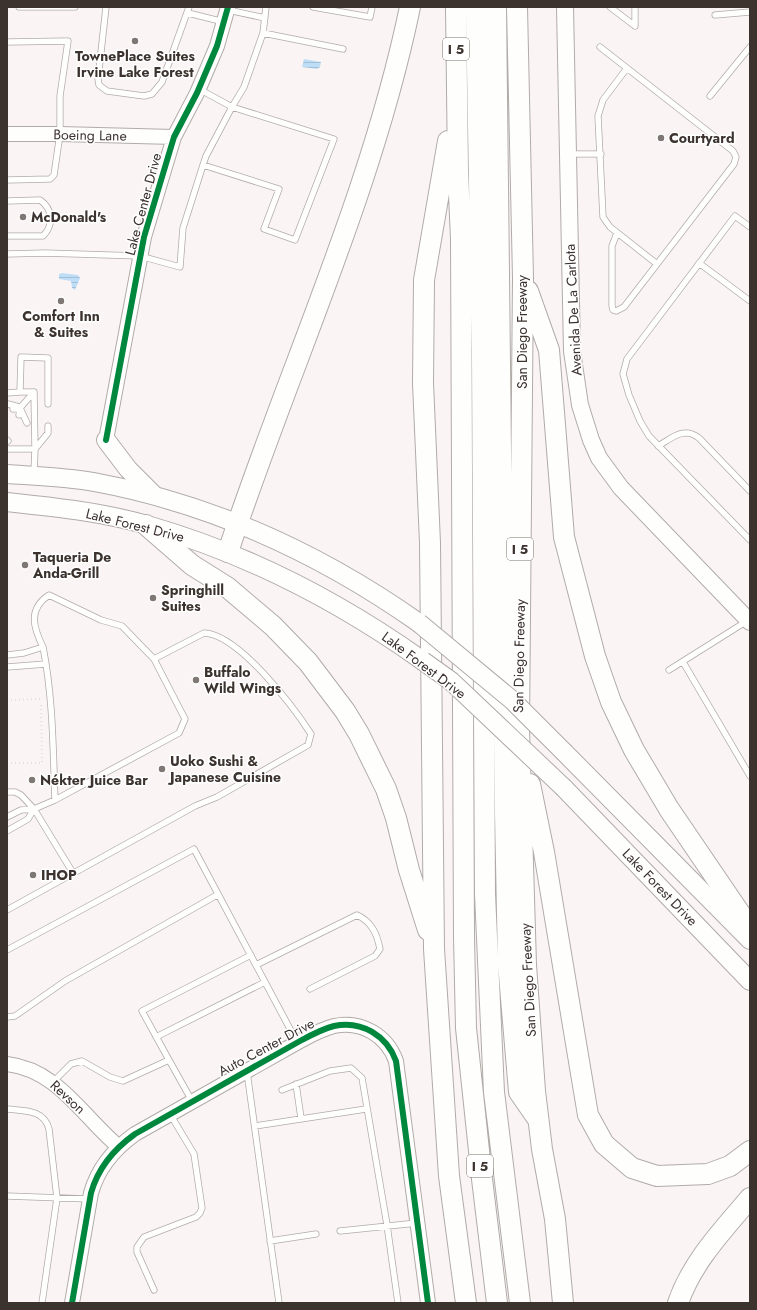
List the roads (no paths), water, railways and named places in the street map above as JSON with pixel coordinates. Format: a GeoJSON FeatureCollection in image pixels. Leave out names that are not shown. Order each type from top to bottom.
{"type":"FeatureCollection","features":[{"type":"Feature","properties":{"kind":"highway"},"geometry":{"type":"LineString","coordinates":[[228,552],[356,198],[393,79],[410,7]]}},
{"type":"Feature","properties":{"kind":"highway","name":"I 5"},"geometry":{"type":"LineString","coordinates":[[456,7],[456,92],[461,247],[463,809],[466,1021],[482,1179],[497,1303]]}},
{"type":"Feature","properties":{"kind":"highway"},"geometry":{"type":"LineString","coordinates":[[476,7],[482,354],[485,894],[494,1092],[520,1303]]}},
{"type":"Feature","properties":{"kind":"highway"},"geometry":{"type":"LineString","coordinates":[[496,7],[502,584],[508,955],[519,1092],[539,1122]]}},
{"type":"Feature","properties":{"kind":"highway","name":"San Diego Freeway"},"geometry":{"type":"LineString","coordinates":[[517,7],[523,278],[519,728],[526,965],[539,1122],[554,1219],[563,1303]]}},
{"type":"Feature","properties":{"kind":"highway"},"geometry":{"type":"LineString","coordinates":[[456,92],[424,280],[423,383],[430,542],[434,949],[449,1176],[466,1303]]}},
{"type":"Feature","properties":{"kind":"highway"},"geometry":{"type":"LineString","coordinates":[[523,278],[549,350],[564,538],[594,656],[611,702],[634,750],[669,809],[750,928]]}},
{"type":"Feature","properties":{"kind":"highway"},"geometry":{"type":"LineString","coordinates":[[146,524],[192,565],[227,587],[273,626],[308,662],[345,711],[359,734],[386,789],[396,818],[409,870],[434,949]]}},
{"type":"Feature","properties":{"kind":"highway"},"geometry":{"type":"LineString","coordinates":[[519,728],[544,852],[588,1115],[604,1144],[632,1168],[657,1176],[708,1174],[730,1166],[750,1151]]}},
{"type":"Feature","properties":{"kind":"highway"},"geometry":{"type":"LineString","coordinates":[[678,1303],[682,1292],[709,1246],[750,1198]]}},
{"type":"Feature","properties":{"kind":"highway"},"geometry":{"type":"LineString","coordinates":[[554,1219],[575,1303]]}},
{"type":"Feature","properties":{"kind":"main road","name":"Avenida De La Carlota"},"geometry":{"type":"LineString","coordinates":[[565,7],[572,351],[580,405],[591,440],[599,458],[621,488],[749,621]]}},
{"type":"Feature","properties":{"kind":"main road"},"geometry":{"type":"LineString","coordinates":[[106,440],[128,469],[157,498]]}},
{"type":"Feature","properties":{"kind":"main road","name":"Lake Forest Drive"},"geometry":{"type":"LineString","coordinates":[[7,474],[94,482],[157,498],[237,524],[261,533],[325,564],[386,600],[419,623],[512,700],[750,940]]}},
{"type":"Feature","properties":{"kind":"main road","name":"Lake Forest Drive"},"geometry":{"type":"LineString","coordinates":[[7,502],[74,509],[146,524],[228,552],[354,616],[389,636],[456,687],[564,788],[750,981]]}},
{"type":"Feature","properties":{"kind":"street","name":"Lake Center Drive"},"geometry":{"type":"LineString","coordinates":[[106,440],[144,237],[174,137],[199,89],[217,46],[226,13]]}},
{"type":"Feature","properties":{"kind":"street","name":"Boeing Lane"},"geometry":{"type":"LineString","coordinates":[[7,134],[174,137]]}},
{"type":"Feature","properties":{"kind":"street","name":"Auto Center Drive"},"geometry":{"type":"LineString","coordinates":[[72,1303],[90,1199],[97,1177],[111,1155],[119,1146],[135,1134],[192,1101],[297,1043],[324,1029],[348,1025],[357,1026],[380,1037],[390,1049],[397,1066],[428,1303]]}},
{"type":"Feature","properties":{"kind":"street","name":"Revson"},"geometry":{"type":"LineString","coordinates":[[7,1064],[27,1067],[53,1082],[76,1102],[104,1134],[119,1146]]}},
{"type":"Feature","properties":{"kind":"lane"},"geometry":{"type":"LineString","coordinates":[[19,7],[75,7]]}},
{"type":"Feature","properties":{"kind":"lane"},"geometry":{"type":"LineString","coordinates":[[106,7],[98,79],[99,85],[107,91],[144,96],[152,94],[162,82],[188,10],[265,18]]}},
{"type":"Feature","properties":{"kind":"lane"},"geometry":{"type":"LineString","coordinates":[[7,254],[45,253],[140,256],[180,267],[183,228],[203,165],[232,106],[244,87],[263,33],[266,7]]}},
{"type":"Feature","properties":{"kind":"lane"},"geometry":{"type":"LineString","coordinates":[[313,7],[370,17],[372,7]]}},
{"type":"Feature","properties":{"kind":"lane"},"geometry":{"type":"LineString","coordinates":[[610,7],[635,26],[635,7]]}},
{"type":"Feature","properties":{"kind":"lane"},"geometry":{"type":"LineString","coordinates":[[715,15],[750,12]]}},
{"type":"Feature","properties":{"kind":"lane"},"geometry":{"type":"LineString","coordinates":[[263,33],[343,49]]}},
{"type":"Feature","properties":{"kind":"lane"},"geometry":{"type":"LineString","coordinates":[[7,42],[68,41],[60,96],[60,134],[54,175],[50,179],[7,180]]}},
{"type":"Feature","properties":{"kind":"lane"},"geometry":{"type":"LineString","coordinates":[[600,47],[733,151],[736,157],[734,164],[624,307],[616,311],[613,310],[612,246],[617,233]]}},
{"type":"Feature","properties":{"kind":"lane"},"geometry":{"type":"LineString","coordinates":[[710,96],[750,47]]}},
{"type":"Feature","properties":{"kind":"lane"},"geometry":{"type":"LineString","coordinates":[[627,68],[602,100],[598,116],[603,218],[617,233],[657,264]]}},
{"type":"Feature","properties":{"kind":"lane"},"geometry":{"type":"LineString","coordinates":[[199,89],[232,106],[334,139],[295,240],[264,229],[279,189],[203,165]]}},
{"type":"Feature","properties":{"kind":"lane"},"geometry":{"type":"LineString","coordinates":[[568,154],[601,154]]}},
{"type":"Feature","properties":{"kind":"lane"},"geometry":{"type":"LineString","coordinates":[[7,201],[40,200],[48,208],[51,218],[47,232],[43,236],[7,236]]}},
{"type":"Feature","properties":{"kind":"lane"},"geometry":{"type":"LineString","coordinates":[[750,228],[735,216],[625,365],[623,374],[631,403],[640,421],[658,446],[750,540]]}},
{"type":"Feature","properties":{"kind":"lane"},"geometry":{"type":"LineString","coordinates":[[699,263],[750,301]]}},
{"type":"Feature","properties":{"kind":"lane"},"geometry":{"type":"LineString","coordinates":[[20,392],[21,357],[48,358],[48,404]]}},
{"type":"Feature","properties":{"kind":"lane"},"geometry":{"type":"LineString","coordinates":[[7,393],[34,392]]}},
{"type":"Feature","properties":{"kind":"lane"},"geometry":{"type":"LineString","coordinates":[[19,415],[20,408],[34,392]]}},
{"type":"Feature","properties":{"kind":"lane"},"geometry":{"type":"LineString","coordinates":[[34,392],[34,476]]}},
{"type":"Feature","properties":{"kind":"lane"},"geometry":{"type":"LineString","coordinates":[[8,404],[20,408],[27,423]]}},
{"type":"Feature","properties":{"kind":"lane"},"geometry":{"type":"LineString","coordinates":[[13,409],[20,408]]}},
{"type":"Feature","properties":{"kind":"lane"},"geometry":{"type":"LineString","coordinates":[[35,449],[48,433],[48,426]]}},
{"type":"Feature","properties":{"kind":"lane"},"geometry":{"type":"LineString","coordinates":[[658,446],[684,432],[691,433],[699,438],[750,491]]}},
{"type":"Feature","properties":{"kind":"lane"},"geometry":{"type":"LineString","coordinates":[[7,449],[35,449]]}},
{"type":"Feature","properties":{"kind":"lane"},"geometry":{"type":"LineString","coordinates":[[7,817],[21,810],[34,809],[55,800],[180,733],[185,719],[154,660],[122,626],[101,620],[49,594],[39,602],[34,618],[36,634],[43,647],[45,656],[52,715],[55,800]]}},
{"type":"Feature","properties":{"kind":"lane"},"geometry":{"type":"LineString","coordinates":[[669,670],[749,621]]}},
{"type":"Feature","properties":{"kind":"lane"},"geometry":{"type":"LineString","coordinates":[[7,910],[308,745],[311,734],[296,710],[269,680],[236,649],[212,633],[204,633],[154,660]]}},
{"type":"Feature","properties":{"kind":"lane"},"geometry":{"type":"LineString","coordinates":[[7,655],[24,653],[43,647]]}},
{"type":"Feature","properties":{"kind":"lane"},"geometry":{"type":"LineString","coordinates":[[683,662],[750,776]]}},
{"type":"Feature","properties":{"kind":"lane"},"geometry":{"type":"LineString","coordinates":[[7,667],[46,664]]}},
{"type":"Feature","properties":{"kind":"lane"},"geometry":{"type":"LineString","coordinates":[[7,792],[15,792],[21,795],[34,809],[73,873]]}},
{"type":"Feature","properties":{"kind":"lane"},"geometry":{"type":"LineString","coordinates":[[7,830],[28,819],[34,809]]}},
{"type":"Feature","properties":{"kind":"lane"},"geometry":{"type":"LineString","coordinates":[[7,950],[194,849],[217,895],[251,955],[297,1043]]}},
{"type":"Feature","properties":{"kind":"lane"},"geometry":{"type":"LineString","coordinates":[[7,1017],[15,1016],[65,981],[217,895]]}},
{"type":"Feature","properties":{"kind":"lane"},"geometry":{"type":"LineString","coordinates":[[256,965],[357,915],[364,918],[377,933],[380,949],[375,956],[310,989]]}},
{"type":"Feature","properties":{"kind":"lane"},"geometry":{"type":"LineString","coordinates":[[192,1101],[142,1011],[251,955]]}},
{"type":"Feature","properties":{"kind":"lane"},"geometry":{"type":"LineString","coordinates":[[156,1037],[265,982]]}},
{"type":"Feature","properties":{"kind":"lane"},"geometry":{"type":"LineString","coordinates":[[53,1082],[71,1064],[82,1061],[110,1077],[123,1081],[169,1060]]}},
{"type":"Feature","properties":{"kind":"lane"},"geometry":{"type":"LineString","coordinates":[[282,1090],[330,1071],[351,1068],[362,1078],[366,1109],[387,1225],[398,1303]]}},
{"type":"Feature","properties":{"kind":"lane"},"geometry":{"type":"LineString","coordinates":[[246,1070],[255,1126],[278,1303]]}},
{"type":"Feature","properties":{"kind":"lane"},"geometry":{"type":"LineString","coordinates":[[296,1084],[301,1118]]}},
{"type":"Feature","properties":{"kind":"lane"},"geometry":{"type":"LineString","coordinates":[[7,1109],[33,1111],[40,1115],[48,1124],[56,1198],[42,1303]]}},
{"type":"Feature","properties":{"kind":"lane"},"geometry":{"type":"LineString","coordinates":[[255,1126],[366,1109]]}},
{"type":"Feature","properties":{"kind":"lane"},"geometry":{"type":"LineString","coordinates":[[154,1290],[137,1252],[140,1241],[144,1237],[196,1217],[202,1208],[194,1154],[170,1114]]}},
{"type":"Feature","properties":{"kind":"lane"},"geometry":{"type":"LineString","coordinates":[[7,1196],[90,1199]]}},
{"type":"Feature","properties":{"kind":"lane"},"geometry":{"type":"LineString","coordinates":[[340,1231],[418,1223]]}},
{"type":"Feature","properties":{"kind":"lane"},"geometry":{"type":"LineString","coordinates":[[270,1240],[316,1234]]}},
{"type":"Feature","properties":{"kind":"water"},"geometry":{"type":"Polygon","coordinates":[[[304,59],[321,62],[320,67],[317,69],[302,67],[304,59]]]}},
{"type":"Feature","properties":{"kind":"water"},"geometry":{"type":"Polygon","coordinates":[[[59,274],[78,275],[80,278],[75,290],[72,288],[71,281],[59,279],[59,274]]]}},
{"type":"Feature","properties":{"kind":"place","name":"TownePlace Suites Irvine Lake Forest"},"geometry":{"type":"Point","coordinates":[135,41]}},
{"type":"Feature","properties":{"kind":"place","name":"Courtyard"},"geometry":{"type":"Point","coordinates":[661,138]}},
{"type":"Feature","properties":{"kind":"place","name":"McDonald's"},"geometry":{"type":"Point","coordinates":[23,217]}},
{"type":"Feature","properties":{"kind":"place","name":"Comfort Inn & Suites"},"geometry":{"type":"Point","coordinates":[61,301]}},
{"type":"Feature","properties":{"kind":"place","name":"Taqueria De Anda-Grill"},"geometry":{"type":"Point","coordinates":[25,565]}},
{"type":"Feature","properties":{"kind":"place","name":"Springhill Suites"},"geometry":{"type":"Point","coordinates":[153,598]}},
{"type":"Feature","properties":{"kind":"place","name":"Buffalo Wild Wings"},"geometry":{"type":"Point","coordinates":[196,680]}},
{"type":"Feature","properties":{"kind":"place","name":"Uoko Sushi & Japanese Cuisine"},"geometry":{"type":"Point","coordinates":[162,769]}},
{"type":"Feature","properties":{"kind":"place","name":"Nékter Juice Bar"},"geometry":{"type":"Point","coordinates":[32,780]}},
{"type":"Feature","properties":{"kind":"place","name":"IHOP"},"geometry":{"type":"Point","coordinates":[33,875]}}]}
